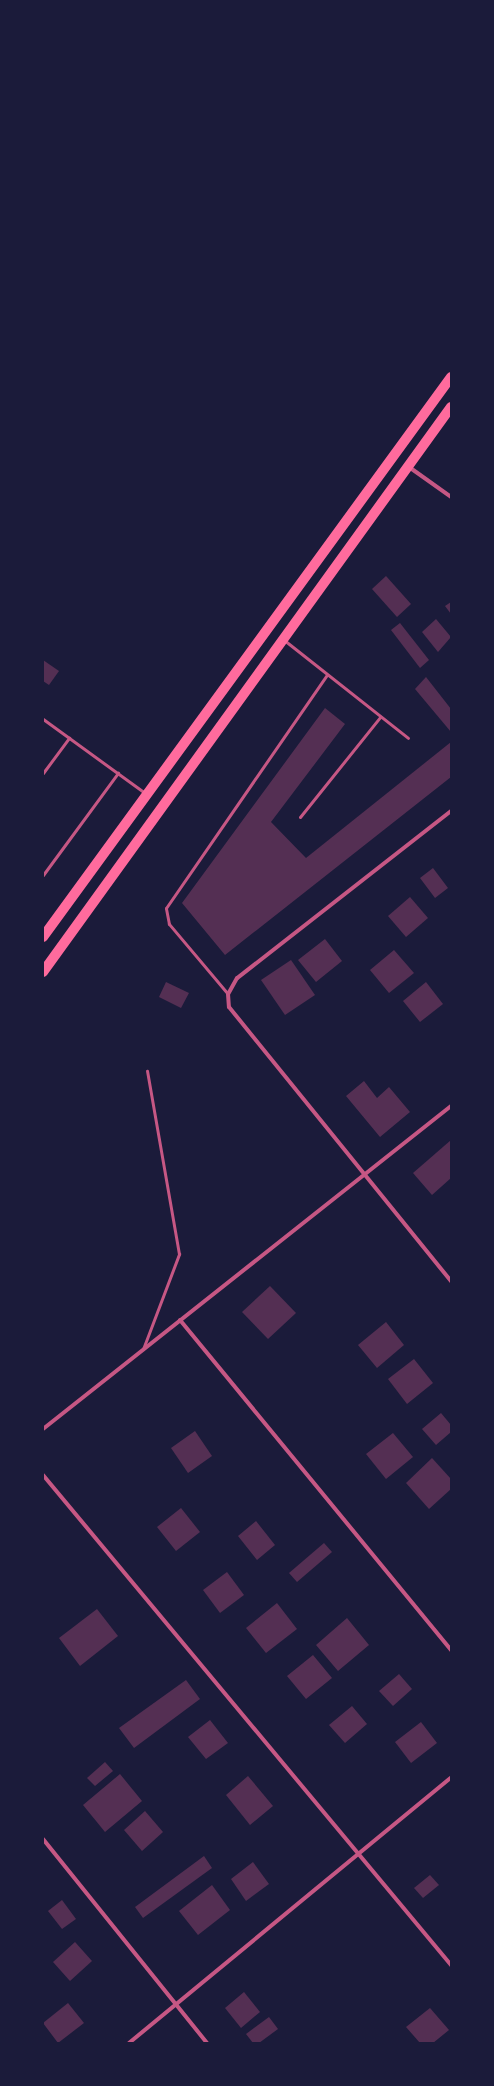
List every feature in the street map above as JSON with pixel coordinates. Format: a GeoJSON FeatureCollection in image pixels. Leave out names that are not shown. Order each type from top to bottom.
{"type":"FeatureCollection","features":[{"type":"Feature","properties":{"kind":"main road"},"geometry":{"type":"LineString","coordinates":[[43,937],[451,377]]}},
{"type":"Feature","properties":{"kind":"main road"},"geometry":{"type":"LineString","coordinates":[[43,972],[451,407]]}},
{"type":"Feature","properties":{"kind":"street"},"geometry":{"type":"LineString","coordinates":[[407,466],[451,497]]}},
{"type":"Feature","properties":{"kind":"street"},"geometry":{"type":"LineString","coordinates":[[451,811],[237,978],[228,994],[228,1007],[321,1118],[364,1177],[451,1281]]}},
{"type":"Feature","properties":{"kind":"street"},"geometry":{"type":"LineString","coordinates":[[43,1429],[364,1177],[451,1106]]}},
{"type":"Feature","properties":{"kind":"street"},"geometry":{"type":"LineString","coordinates":[[180,1320],[451,1650]]}},
{"type":"Feature","properties":{"kind":"street"},"geometry":{"type":"LineString","coordinates":[[43,1474],[360,1852],[451,1965]]}},
{"type":"Feature","properties":{"kind":"street"},"geometry":{"type":"LineString","coordinates":[[129,2043],[451,1778]]}},
{"type":"Feature","properties":{"kind":"street"},"geometry":{"type":"LineString","coordinates":[[43,1839],[207,2043]]}},
{"type":"Feature","properties":{"kind":"lane"},"geometry":{"type":"LineString","coordinates":[[282,639],[408,738]]}},
{"type":"Feature","properties":{"kind":"lane"},"geometry":{"type":"LineString","coordinates":[[228,994],[169,924],[166,908],[327,675]]}},
{"type":"Feature","properties":{"kind":"lane"},"geometry":{"type":"LineString","coordinates":[[300,817],[380,717]]}},
{"type":"Feature","properties":{"kind":"lane"},"geometry":{"type":"LineString","coordinates":[[43,719],[147,794]]}},
{"type":"Feature","properties":{"kind":"lane"},"geometry":{"type":"LineString","coordinates":[[43,773],[69,738]]}},
{"type":"Feature","properties":{"kind":"lane"},"geometry":{"type":"LineString","coordinates":[[43,875],[118,773]]}},
{"type":"Feature","properties":{"kind":"lane"},"geometry":{"type":"LineString","coordinates":[[143,1349],[179,1254],[147,1071]]}},
{"type":"Feature","properties":{"kind":"building"},"geometry":{"type":"Polygon","coordinates":[[[386,576],[411,604],[397,617],[372,589],[386,576]]]}},
{"type":"Feature","properties":{"kind":"building"},"geometry":{"type":"Polygon","coordinates":[[[451,602],[451,614],[445,606],[451,602]]]}},
{"type":"Feature","properties":{"kind":"building"},"geometry":{"type":"Polygon","coordinates":[[[436,619],[451,637],[438,652],[422,632],[436,619]]]}},
{"type":"Feature","properties":{"kind":"building"},"geometry":{"type":"Polygon","coordinates":[[[400,623],[429,660],[420,668],[391,630],[400,623]]]}},
{"type":"Feature","properties":{"kind":"building"},"geometry":{"type":"Polygon","coordinates":[[[43,660],[59,671],[49,685],[43,681],[43,660]]]}},
{"type":"Feature","properties":{"kind":"building"},"geometry":{"type":"Polygon","coordinates":[[[426,677],[451,709],[451,732],[415,689],[426,677]]]}},
{"type":"Feature","properties":{"kind":"building"},"geometry":{"type":"Polygon","coordinates":[[[325,708],[345,724],[271,822],[306,858],[451,742],[451,777],[225,955],[182,903],[325,708]]]}},
{"type":"Feature","properties":{"kind":"building"},"geometry":{"type":"Polygon","coordinates":[[[433,868],[448,888],[435,898],[420,878],[433,868]]]}},
{"type":"Feature","properties":{"kind":"building"},"geometry":{"type":"Polygon","coordinates":[[[410,897],[428,918],[406,937],[388,916],[410,897]]]}},
{"type":"Feature","properties":{"kind":"building"},"geometry":{"type":"Polygon","coordinates":[[[325,939],[342,961],[316,982],[298,960],[325,939]]]}},
{"type":"Feature","properties":{"kind":"building"},"geometry":{"type":"Polygon","coordinates":[[[394,950],[414,973],[389,993],[370,970],[394,950]]]}},
{"type":"Feature","properties":{"kind":"building"},"geometry":{"type":"Polygon","coordinates":[[[291,960],[315,995],[285,1015],[261,980],[291,960]]]}},
{"type":"Feature","properties":{"kind":"building"},"geometry":{"type":"Polygon","coordinates":[[[166,982],[189,993],[181,1008],[159,997],[166,982]]]}},
{"type":"Feature","properties":{"kind":"building"},"geometry":{"type":"Polygon","coordinates":[[[426,982],[443,1004],[420,1022],[403,1001],[426,982]]]}},
{"type":"Feature","properties":{"kind":"building"},"geometry":{"type":"Polygon","coordinates":[[[364,1081],[377,1098],[389,1087],[410,1112],[380,1137],[346,1096],[364,1081]]]}},
{"type":"Feature","properties":{"kind":"building"},"geometry":{"type":"Polygon","coordinates":[[[451,1140],[451,1178],[432,1195],[413,1173],[451,1140]]]}},
{"type":"Feature","properties":{"kind":"building"},"geometry":{"type":"Polygon","coordinates":[[[270,1286],[296,1313],[268,1339],[242,1312],[270,1286]]]}},
{"type":"Feature","properties":{"kind":"building"},"geometry":{"type":"Polygon","coordinates":[[[386,1322],[404,1345],[377,1368],[358,1345],[386,1322]]]}},
{"type":"Feature","properties":{"kind":"building"},"geometry":{"type":"Polygon","coordinates":[[[414,1359],[433,1383],[407,1404],[388,1379],[414,1359]]]}},
{"type":"Feature","properties":{"kind":"building"},"geometry":{"type":"Polygon","coordinates":[[[441,1413],[451,1425],[451,1432],[436,1445],[422,1429],[441,1413]]]}},
{"type":"Feature","properties":{"kind":"building"},"geometry":{"type":"Polygon","coordinates":[[[195,1431],[212,1456],[188,1473],[171,1448],[195,1431]]]}},
{"type":"Feature","properties":{"kind":"building"},"geometry":{"type":"Polygon","coordinates":[[[393,1433],[413,1457],[386,1479],[366,1454],[393,1433]]]}},
{"type":"Feature","properties":{"kind":"building"},"geometry":{"type":"Polygon","coordinates":[[[432,1458],[451,1479],[451,1489],[429,1509],[406,1483],[432,1458]]]}},
{"type":"Feature","properties":{"kind":"building"},"geometry":{"type":"Polygon","coordinates":[[[181,1508],[200,1532],[176,1551],[157,1527],[181,1508]]]}},
{"type":"Feature","properties":{"kind":"building"},"geometry":{"type":"Polygon","coordinates":[[[256,1521],[275,1545],[257,1560],[238,1536],[256,1521]]]}},
{"type":"Feature","properties":{"kind":"building"},"geometry":{"type":"Polygon","coordinates":[[[324,1543],[332,1552],[297,1582],[289,1573],[324,1543]]]}},
{"type":"Feature","properties":{"kind":"building"},"geometry":{"type":"Polygon","coordinates":[[[227,1572],[244,1595],[220,1613],[203,1590],[227,1572]]]}},
{"type":"Feature","properties":{"kind":"building"},"geometry":{"type":"Polygon","coordinates":[[[277,1603],[297,1629],[266,1653],[246,1628],[277,1603]]]}},
{"type":"Feature","properties":{"kind":"building"},"geometry":{"type":"Polygon","coordinates":[[[97,1609],[118,1636],[80,1666],[59,1638],[97,1609]]]}},
{"type":"Feature","properties":{"kind":"building"},"geometry":{"type":"Polygon","coordinates":[[[347,1618],[369,1645],[338,1671],[316,1645],[347,1618]]]}},
{"type":"Feature","properties":{"kind":"building"},"geometry":{"type":"Polygon","coordinates":[[[313,1655],[332,1678],[306,1699],[287,1676],[313,1655]]]}},
{"type":"Feature","properties":{"kind":"building"},"geometry":{"type":"Polygon","coordinates":[[[399,1674],[412,1689],[393,1706],[379,1691],[399,1674]]]}},
{"type":"Feature","properties":{"kind":"building"},"geometry":{"type":"Polygon","coordinates":[[[186,1680],[200,1699],[134,1748],[119,1728],[186,1680]]]}},
{"type":"Feature","properties":{"kind":"building"},"geometry":{"type":"Polygon","coordinates":[[[352,1706],[367,1724],[345,1743],[329,1725],[352,1706]]]}},
{"type":"Feature","properties":{"kind":"building"},"geometry":{"type":"Polygon","coordinates":[[[210,1720],[228,1743],[206,1759],[188,1737],[210,1720]]]}},
{"type":"Feature","properties":{"kind":"building"},"geometry":{"type":"Polygon","coordinates":[[[421,1722],[437,1743],[411,1763],[395,1742],[421,1722]]]}},
{"type":"Feature","properties":{"kind":"building"},"geometry":{"type":"Polygon","coordinates":[[[105,1762],[113,1771],[95,1786],[87,1778],[105,1762]]]}},
{"type":"Feature","properties":{"kind":"building"},"geometry":{"type":"Polygon","coordinates":[[[120,1774],[142,1801],[105,1832],[83,1805],[120,1774]]]}},
{"type":"Feature","properties":{"kind":"building"},"geometry":{"type":"Polygon","coordinates":[[[248,1776],[273,1806],[250,1825],[226,1795],[248,1776]]]}},
{"type":"Feature","properties":{"kind":"building"},"geometry":{"type":"Polygon","coordinates":[[[145,1811],[163,1832],[142,1851],[124,1830],[145,1811]]]}},
{"type":"Feature","properties":{"kind":"building"},"geometry":{"type":"Polygon","coordinates":[[[204,1856],[212,1868],[143,1918],[135,1907],[204,1856]]]}},
{"type":"Feature","properties":{"kind":"building"},"geometry":{"type":"Polygon","coordinates":[[[253,1862],[269,1884],[246,1901],[231,1879],[253,1862]]]}},
{"type":"Feature","properties":{"kind":"building"},"geometry":{"type":"Polygon","coordinates":[[[430,1875],[439,1885],[423,1898],[414,1888],[430,1875]]]}},
{"type":"Feature","properties":{"kind":"building"},"geometry":{"type":"Polygon","coordinates":[[[212,1885],[230,1910],[198,1935],[179,1911],[212,1885]]]}},
{"type":"Feature","properties":{"kind":"building"},"geometry":{"type":"Polygon","coordinates":[[[62,1900],[76,1919],[62,1929],[48,1911],[62,1900]]]}},
{"type":"Feature","properties":{"kind":"building"},"geometry":{"type":"Polygon","coordinates":[[[75,1942],[92,1961],[70,1981],[53,1962],[75,1942]]]}},
{"type":"Feature","properties":{"kind":"building"},"geometry":{"type":"Polygon","coordinates":[[[244,1992],[260,2012],[241,2028],[225,2008],[244,1992]]]}},
{"type":"Feature","properties":{"kind":"building"},"geometry":{"type":"Polygon","coordinates":[[[68,2003],[84,2023],[58,2043],[43,2023],[68,2003]]]}},
{"type":"Feature","properties":{"kind":"building"},"geometry":{"type":"Polygon","coordinates":[[[430,2008],[449,2030],[433,2043],[420,2043],[406,2027],[430,2008]]]}},
{"type":"Feature","properties":{"kind":"building"},"geometry":{"type":"Polygon","coordinates":[[[269,2017],[278,2029],[259,2043],[253,2043],[246,2034],[269,2017]]]}}]}
